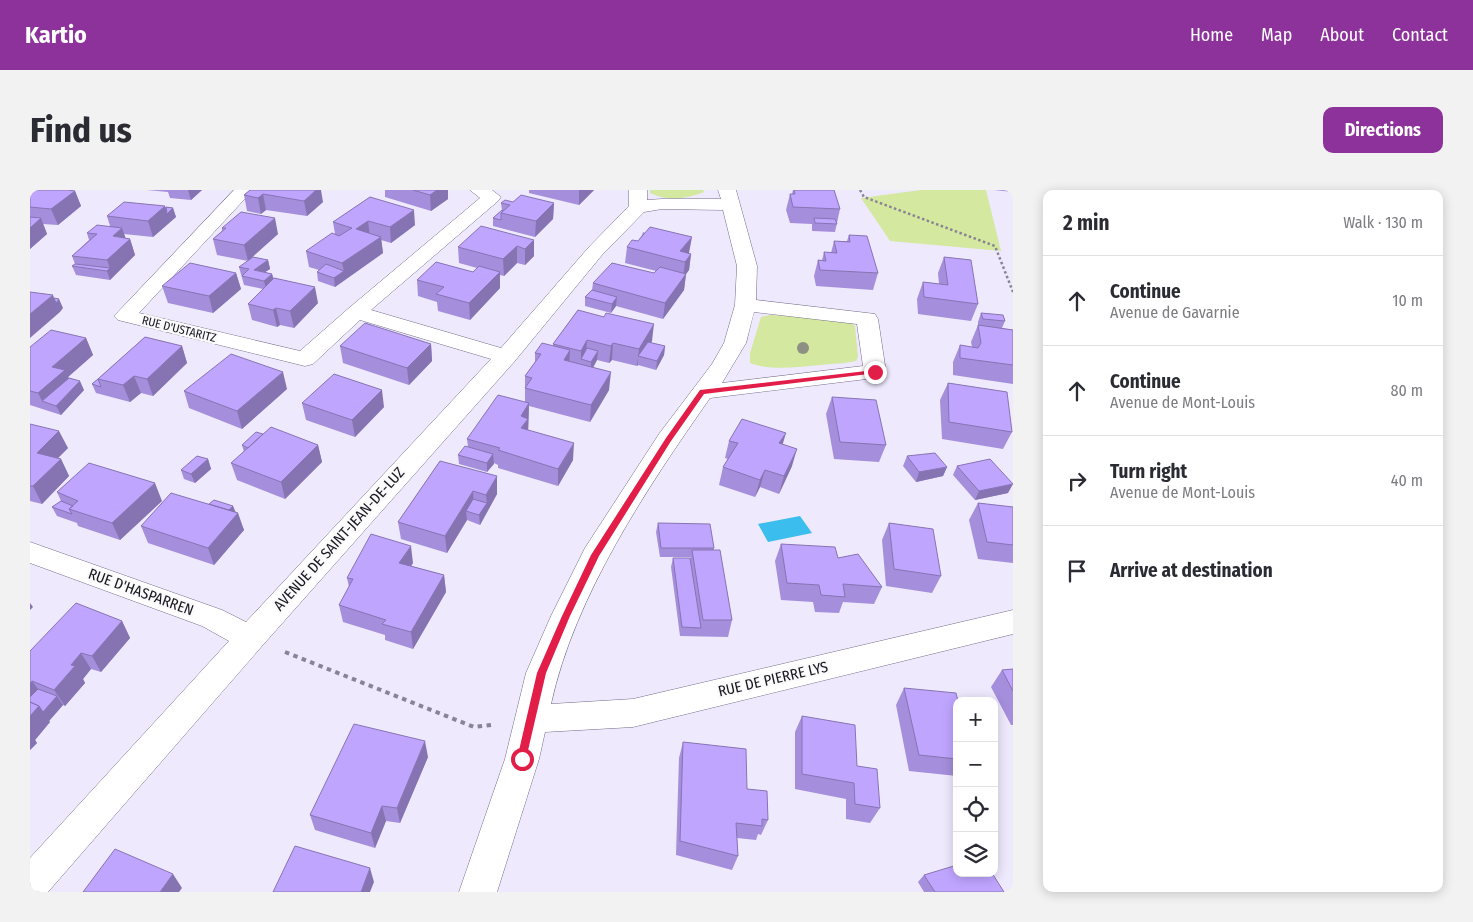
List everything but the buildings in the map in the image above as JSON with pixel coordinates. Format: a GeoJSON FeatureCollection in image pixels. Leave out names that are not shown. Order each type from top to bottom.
{"type":"FeatureCollection","features":[{"type":"Feature","properties":{"kind":"street","name":"RUE D'USTARITZ"},"geometry":{"type":"LineString","coordinates":[[244,190],[125,316],[305,359],[356,312],[492,197],[479,190]]}},
{"type":"Feature","properties":{"kind":"street"},"geometry":{"type":"LineString","coordinates":[[478,892],[522,759],[542,673],[566,616],[595,555],[668,440],[722,366],[735,343],[744,305],[747,266],[729,197],[662,204],[638,199]]}},
{"type":"Feature","properties":{"kind":"street","name":"AVENUE DE SAINT-JEAN-DE-LUZ"},"geometry":{"type":"LineString","coordinates":[[30,885],[249,638],[506,357],[638,199]]}},
{"type":"Feature","properties":{"kind":"street"},"geometry":{"type":"LineString","coordinates":[[702,392],[875,372],[867,319],[744,305]]}},
{"type":"Feature","properties":{"kind":"street"},"geometry":{"type":"LineString","coordinates":[[356,312],[506,357]]}},
{"type":"Feature","properties":{"kind":"street","name":"RUE D'HASPARREN"},"geometry":{"type":"LineString","coordinates":[[30,552],[212,618],[249,638]]}},
{"type":"Feature","properties":{"kind":"street","name":"RUE DE PIERRE LYS"},"geometry":{"type":"LineString","coordinates":[[530,719],[633,713],[1013,622]]}},
{"type":"Feature","properties":{"kind":"path"},"geometry":{"type":"LineString","coordinates":[[860,190],[864,197],[995,246],[1013,292]]}},
{"type":"Feature","properties":{"kind":"path"},"geometry":{"type":"LineString","coordinates":[[249,638],[474,727],[530,719]]}},
{"type":"Feature","properties":{"kind":"green space"},"geometry":{"type":"Polygon","coordinates":[[[650,190],[703,190],[704,192],[684,198],[664,198],[650,193],[650,190]]]}},
{"type":"Feature","properties":{"kind":"green space"},"geometry":{"type":"Polygon","coordinates":[[[921,190],[986,190],[1001,251],[890,241],[861,198],[921,190]]]}},
{"type":"Feature","properties":{"kind":"green space"},"geometry":{"type":"Polygon","coordinates":[[[770,315],[840,318],[849,321],[855,326],[858,357],[856,361],[784,368],[760,366],[750,363],[750,353],[761,317],[770,315]]]}},
{"type":"Feature","properties":{"kind":"water"},"geometry":{"type":"Polygon","coordinates":[[[800,516],[812,533],[768,542],[758,524],[800,516]]]}},
{"type":"Feature","properties":{"kind":"route"},"geometry":{"type":"LineString","coordinates":[[522,759],[542,673],[595,555],[668,440],[702,392],[875,372]]}}]}
